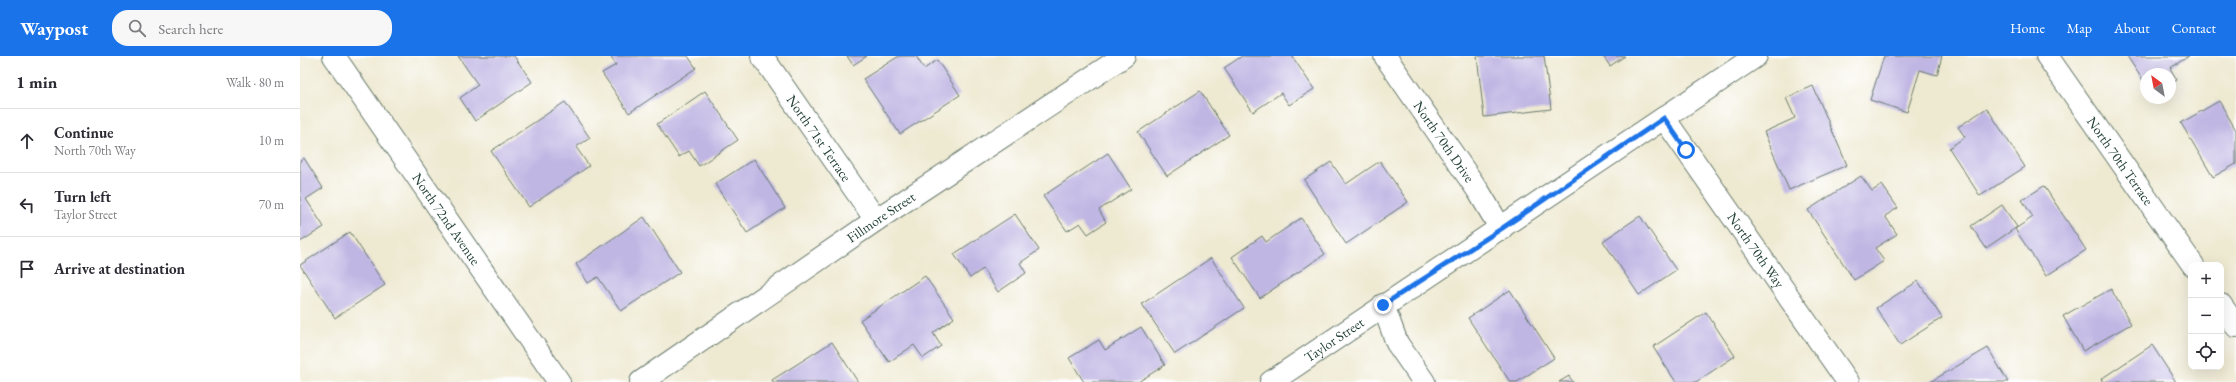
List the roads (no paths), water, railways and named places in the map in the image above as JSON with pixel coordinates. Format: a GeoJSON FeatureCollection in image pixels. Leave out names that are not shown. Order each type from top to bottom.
{"type":"FeatureCollection","features":[{"type":"Feature","properties":{"kind":"street","name":"North 72nd Avenue"},"geometry":{"type":"LineString","coordinates":[[334,56],[559,382]]}},
{"type":"Feature","properties":{"kind":"street","name":"North 71st Terrace"},"geometry":{"type":"LineString","coordinates":[[762,56],[876,220]]}},
{"type":"Feature","properties":{"kind":"street","name":"Fillmore Street"},"geometry":{"type":"LineString","coordinates":[[641,382],[876,220],[1124,56]]}},
{"type":"Feature","properties":{"kind":"street","name":"North 70th Drive"},"geometry":{"type":"LineString","coordinates":[[1385,56],[1479,192],[1501,229]]}},
{"type":"Feature","properties":{"kind":"street","name":"Taylor Street"},"geometry":{"type":"LineString","coordinates":[[1271,382],[1383,305],[1501,229],[1756,56]]}},
{"type":"Feature","properties":{"kind":"street","name":"North 70th Terrace"},"geometry":{"type":"LineString","coordinates":[[2047,56],[2191,262]]}},
{"type":"Feature","properties":{"kind":"street","name":"North 70th Way"},"geometry":{"type":"LineString","coordinates":[[1664,118],[1848,382]]}},
{"type":"Feature","properties":{"kind":"street"},"geometry":{"type":"LineString","coordinates":[[1383,305],[1397,343],[1424,382]]}},
{"type":"Feature","properties":{"kind":"street"},"geometry":{"type":"LineString","coordinates":[[2224,309],[2236,326]]}}]}
